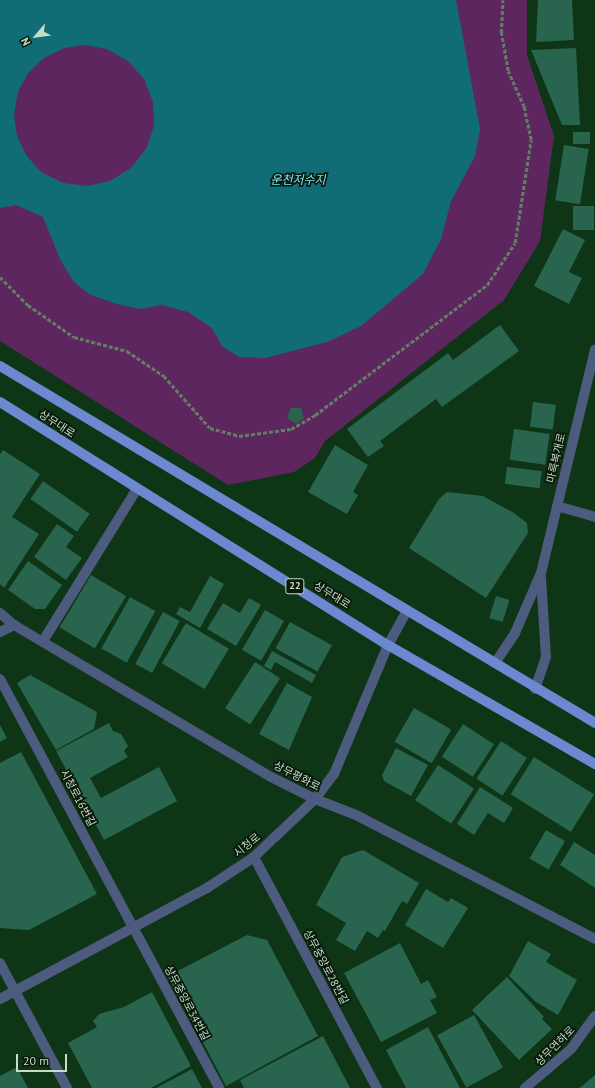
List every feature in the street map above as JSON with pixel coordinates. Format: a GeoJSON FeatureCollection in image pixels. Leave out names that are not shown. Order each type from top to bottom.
{"type":"FeatureCollection","features":[{"type":"Feature","properties":{"kind":"main road","name":"상무대로"},"geometry":{"type":"LineString","coordinates":[[0,366],[595,724]]}},
{"type":"Feature","properties":{"kind":"main road","name":"상무대로"},"geometry":{"type":"LineString","coordinates":[[0,402],[388,645],[595,764]]}},
{"type":"Feature","properties":{"kind":"street","name":"마륵복개로"},"geometry":{"type":"LineString","coordinates":[[495,663],[515,633],[541,573],[595,349]]}},
{"type":"Feature","properties":{"kind":"street"},"geometry":{"type":"LineString","coordinates":[[43,642],[137,489]]}},
{"type":"Feature","properties":{"kind":"street"},"geometry":{"type":"LineString","coordinates":[[557,506],[595,517]]}},
{"type":"Feature","properties":{"kind":"street","name":"마륵복개로"},"geometry":{"type":"LineString","coordinates":[[535,689],[546,657],[541,573]]}},
{"type":"Feature","properties":{"kind":"street","name":"시청로"},"geometry":{"type":"LineString","coordinates":[[0,999],[207,888],[254,857],[314,799],[334,774],[388,645],[407,611]]}},
{"type":"Feature","properties":{"kind":"street","name":"상무평화로"},"geometry":{"type":"LineString","coordinates":[[0,613],[14,625],[271,777],[314,799],[356,815],[595,939]]}},
{"type":"Feature","properties":{"kind":"street"},"geometry":{"type":"LineString","coordinates":[[0,632],[14,625]]}},
{"type":"Feature","properties":{"kind":"street","name":"시청로16번길"},"geometry":{"type":"LineString","coordinates":[[0,679],[134,928]]}},
{"type":"Feature","properties":{"kind":"street","name":"상무중앙로28번길"},"geometry":{"type":"LineString","coordinates":[[254,857],[377,1088]]}},
{"type":"Feature","properties":{"kind":"street","name":"상무중앙로34번길"},"geometry":{"type":"LineString","coordinates":[[134,928],[219,1088]]}},
{"type":"Feature","properties":{"kind":"street"},"geometry":{"type":"LineString","coordinates":[[0,963],[67,1088]]}},
{"type":"Feature","properties":{"kind":"street","name":"상무연하로"},"geometry":{"type":"LineString","coordinates":[[525,1088],[571,1049],[595,1016]]}},
{"type":"Feature","properties":{"kind":"path"},"geometry":{"type":"LineString","coordinates":[[0,277],[28,305],[74,337],[127,351],[164,376],[210,428],[239,436],[291,429],[315,415],[487,285],[515,243],[531,140],[524,108],[508,71],[501,33],[503,0]]}},
{"type":"Feature","properties":{"kind":"shaded area"},"geometry":{"type":"Polygon","coordinates":[[[0,0],[527,0],[527,55],[554,136],[540,241],[504,300],[325,441],[315,458],[294,472],[228,485],[0,341],[0,0]]]}},
{"type":"Feature","properties":{"kind":"water","name":"운천저수지"},"geometry":{"type":"Polygon","coordinates":[[[0,0],[456,0],[480,129],[475,156],[451,201],[441,239],[423,274],[361,326],[327,342],[265,358],[239,357],[222,346],[212,328],[188,312],[162,305],[140,309],[117,304],[89,294],[74,282],[61,261],[43,217],[16,205],[0,208],[0,0]],[[85,45],[64,48],[44,58],[28,73],[18,92],[14,114],[17,136],[26,155],[41,172],[63,183],[87,186],[110,181],[131,168],[146,149],[154,126],[153,102],[144,79],[128,61],[107,49],[85,45]]]}},
{"type":"Feature","properties":{"kind":"building"},"geometry":{"type":"Polygon","coordinates":[[[538,0],[572,0],[574,40],[536,42],[538,0]]]}},
{"type":"Feature","properties":{"kind":"building"},"geometry":{"type":"Polygon","coordinates":[[[576,48],[580,125],[562,125],[531,50],[576,48]]]}},
{"type":"Feature","properties":{"kind":"building"},"geometry":{"type":"Polygon","coordinates":[[[573,132],[590,132],[590,144],[573,144],[573,132]]]}},
{"type":"Feature","properties":{"kind":"building"},"geometry":{"type":"Polygon","coordinates":[[[564,145],[589,149],[580,204],[555,200],[564,145]]]}},
{"type":"Feature","properties":{"kind":"building"},"geometry":{"type":"Polygon","coordinates":[[[573,206],[594,206],[594,230],[573,230],[573,206]]]}},
{"type":"Feature","properties":{"kind":"building"},"geometry":{"type":"Polygon","coordinates":[[[563,229],[585,240],[569,272],[582,278],[569,304],[534,286],[563,229]]]}},
{"type":"Feature","properties":{"kind":"building"},"geometry":{"type":"Polygon","coordinates":[[[500,325],[519,351],[442,407],[436,399],[380,441],[384,446],[368,457],[347,429],[448,353],[453,360],[500,325]]]}},
{"type":"Feature","properties":{"kind":"building"},"geometry":{"type":"Polygon","coordinates":[[[533,402],[556,405],[553,430],[530,427],[533,402]]]}},
{"type":"Feature","properties":{"kind":"building"},"geometry":{"type":"Polygon","coordinates":[[[291,408],[301,408],[304,418],[296,424],[287,418],[291,408]]]}},
{"type":"Feature","properties":{"kind":"building"},"geometry":{"type":"Polygon","coordinates":[[[514,429],[550,434],[545,465],[510,460],[514,429]]]}},
{"type":"Feature","properties":{"kind":"building"},"geometry":{"type":"Polygon","coordinates":[[[335,445],[368,465],[353,492],[358,495],[347,514],[308,492],[335,445]]]}},
{"type":"Feature","properties":{"kind":"building"},"geometry":{"type":"Polygon","coordinates":[[[3,450],[40,474],[12,517],[39,534],[4,588],[0,584],[0,454],[3,450]]]}},
{"type":"Feature","properties":{"kind":"building"},"geometry":{"type":"Polygon","coordinates":[[[507,467],[542,471],[540,488],[505,484],[507,467]]]}},
{"type":"Feature","properties":{"kind":"building"},"geometry":{"type":"Polygon","coordinates":[[[43,481],[90,514],[77,532],[30,499],[43,481]]]}},
{"type":"Feature","properties":{"kind":"building"},"geometry":{"type":"Polygon","coordinates":[[[447,492],[483,496],[514,513],[527,523],[528,533],[486,598],[409,548],[439,499],[447,492]]]}},
{"type":"Feature","properties":{"kind":"building"},"geometry":{"type":"Polygon","coordinates":[[[57,524],[74,536],[66,547],[82,558],[66,580],[34,557],[57,524]]]}},
{"type":"Feature","properties":{"kind":"building"},"geometry":{"type":"Polygon","coordinates":[[[28,561],[62,585],[45,609],[35,609],[8,590],[28,561]]]}},
{"type":"Feature","properties":{"kind":"building"},"geometry":{"type":"Polygon","coordinates":[[[91,575],[126,596],[95,648],[60,627],[91,575]]]}},
{"type":"Feature","properties":{"kind":"building"},"geometry":{"type":"Polygon","coordinates":[[[210,576],[224,584],[200,628],[176,614],[180,607],[190,612],[210,576]]]}},
{"type":"Feature","properties":{"kind":"building"},"geometry":{"type":"Polygon","coordinates":[[[496,596],[509,600],[503,622],[489,618],[496,596]]]}},
{"type":"Feature","properties":{"kind":"building"},"geometry":{"type":"Polygon","coordinates":[[[130,597],[155,611],[127,663],[101,649],[130,597]]]}},
{"type":"Feature","properties":{"kind":"building"},"geometry":{"type":"Polygon","coordinates":[[[249,598],[261,605],[236,646],[207,629],[223,603],[240,613],[249,598]]]}},
{"type":"Feature","properties":{"kind":"building"},"geometry":{"type":"Polygon","coordinates":[[[265,610],[284,621],[261,661],[242,650],[265,610]]]}},
{"type":"Feature","properties":{"kind":"building"},"geometry":{"type":"Polygon","coordinates":[[[163,612],[180,621],[152,673],[135,664],[163,612]]]}},
{"type":"Feature","properties":{"kind":"building"},"geometry":{"type":"Polygon","coordinates":[[[290,622],[332,645],[317,672],[275,648],[290,622]]]}},
{"type":"Feature","properties":{"kind":"building"},"geometry":{"type":"Polygon","coordinates":[[[186,623],[229,649],[205,689],[162,663],[186,623]]]}},
{"type":"Feature","properties":{"kind":"building"},"geometry":{"type":"Polygon","coordinates":[[[272,651],[316,675],[312,683],[275,662],[271,670],[264,666],[272,651]]]}},
{"type":"Feature","properties":{"kind":"building"},"geometry":{"type":"Polygon","coordinates":[[[255,662],[280,678],[250,724],[225,708],[255,662]]]}},
{"type":"Feature","properties":{"kind":"building"},"geometry":{"type":"Polygon","coordinates":[[[30,675],[97,712],[94,729],[56,750],[17,683],[30,675]]]}},
{"type":"Feature","properties":{"kind":"building"},"geometry":{"type":"Polygon","coordinates":[[[287,683],[312,697],[289,750],[259,734],[287,683]]]}},
{"type":"Feature","properties":{"kind":"building"},"geometry":{"type":"Polygon","coordinates":[[[414,708],[451,730],[432,763],[394,742],[414,708]]]}},
{"type":"Feature","properties":{"kind":"building"},"geometry":{"type":"Polygon","coordinates":[[[109,723],[113,731],[121,734],[128,746],[124,751],[128,757],[90,778],[101,798],[159,767],[177,801],[104,840],[56,751],[109,723]]]}},
{"type":"Feature","properties":{"kind":"building"},"geometry":{"type":"Polygon","coordinates":[[[463,724],[494,744],[473,777],[442,757],[463,724]]]}},
{"type":"Feature","properties":{"kind":"building"},"geometry":{"type":"Polygon","coordinates":[[[0,725],[7,738],[0,742],[0,725]]]}},
{"type":"Feature","properties":{"kind":"building"},"geometry":{"type":"Polygon","coordinates":[[[501,741],[527,758],[502,796],[476,779],[501,741]]]}},
{"type":"Feature","properties":{"kind":"building"},"geometry":{"type":"Polygon","coordinates":[[[396,748],[428,765],[411,796],[384,781],[382,775],[396,748]]]}},
{"type":"Feature","properties":{"kind":"building"},"geometry":{"type":"Polygon","coordinates":[[[21,752],[97,894],[29,930],[0,928],[0,763],[21,752]]]}},
{"type":"Feature","properties":{"kind":"building"},"geometry":{"type":"Polygon","coordinates":[[[534,757],[594,795],[571,832],[511,794],[534,757]]]}},
{"type":"Feature","properties":{"kind":"building"},"geometry":{"type":"Polygon","coordinates":[[[438,765],[474,788],[451,824],[415,800],[438,765]]]}},
{"type":"Feature","properties":{"kind":"building"},"geometry":{"type":"Polygon","coordinates":[[[480,787],[513,808],[504,823],[488,813],[474,835],[457,824],[480,787]]]}},
{"type":"Feature","properties":{"kind":"building"},"geometry":{"type":"Polygon","coordinates":[[[546,830],[565,841],[549,870],[530,859],[546,830]]]}},
{"type":"Feature","properties":{"kind":"building"},"geometry":{"type":"Polygon","coordinates":[[[574,842],[595,855],[595,888],[560,865],[574,842]]]}},
{"type":"Feature","properties":{"kind":"building"},"geometry":{"type":"Polygon","coordinates":[[[363,850],[419,883],[407,904],[402,901],[385,931],[383,930],[378,938],[367,931],[355,951],[336,940],[346,923],[316,905],[342,857],[363,850]]]}},
{"type":"Feature","properties":{"kind":"building"},"geometry":{"type":"Polygon","coordinates":[[[426,889],[448,902],[451,898],[468,908],[443,948],[405,925],[426,889]]]}},
{"type":"Feature","properties":{"kind":"building"},"geometry":{"type":"Polygon","coordinates":[[[247,935],[267,940],[318,1036],[226,1086],[168,976],[247,935]]]}},
{"type":"Feature","properties":{"kind":"building"},"geometry":{"type":"Polygon","coordinates":[[[528,941],[551,954],[546,962],[577,980],[558,1015],[536,1002],[509,976],[528,941]]]}},
{"type":"Feature","properties":{"kind":"building"},"geometry":{"type":"Polygon","coordinates":[[[400,943],[421,984],[428,980],[437,997],[430,1000],[437,1013],[381,1042],[344,973],[400,943]]]}},
{"type":"Feature","properties":{"kind":"building"},"geometry":{"type":"Polygon","coordinates":[[[507,977],[544,1017],[542,1019],[552,1029],[519,1060],[472,1010],[507,977]]]}},
{"type":"Feature","properties":{"kind":"building"},"geometry":{"type":"Polygon","coordinates":[[[152,992],[191,1066],[151,1088],[92,1088],[68,1043],[97,1027],[93,1021],[99,1014],[124,1007],[152,992]]]}},
{"type":"Feature","properties":{"kind":"building"},"geometry":{"type":"Polygon","coordinates":[[[474,1015],[503,1067],[466,1088],[437,1035],[474,1015]]]}},
{"type":"Feature","properties":{"kind":"building"},"geometry":{"type":"Polygon","coordinates":[[[428,1027],[460,1088],[406,1088],[386,1050],[428,1027]]]}},
{"type":"Feature","properties":{"kind":"building"},"geometry":{"type":"Polygon","coordinates":[[[323,1036],[350,1088],[244,1088],[240,1080],[323,1036]]]}},
{"type":"Feature","properties":{"kind":"building"},"geometry":{"type":"Polygon","coordinates":[[[17,1067],[28,1088],[0,1088],[0,1076],[17,1067]]]}},
{"type":"Feature","properties":{"kind":"building"},"geometry":{"type":"Polygon","coordinates":[[[192,1069],[202,1088],[156,1088],[192,1069]]]}},
{"type":"Feature","properties":{"kind":"building"},"geometry":{"type":"Polygon","coordinates":[[[595,1075],[595,1088],[579,1088],[582,1086],[595,1075]]]}}]}
